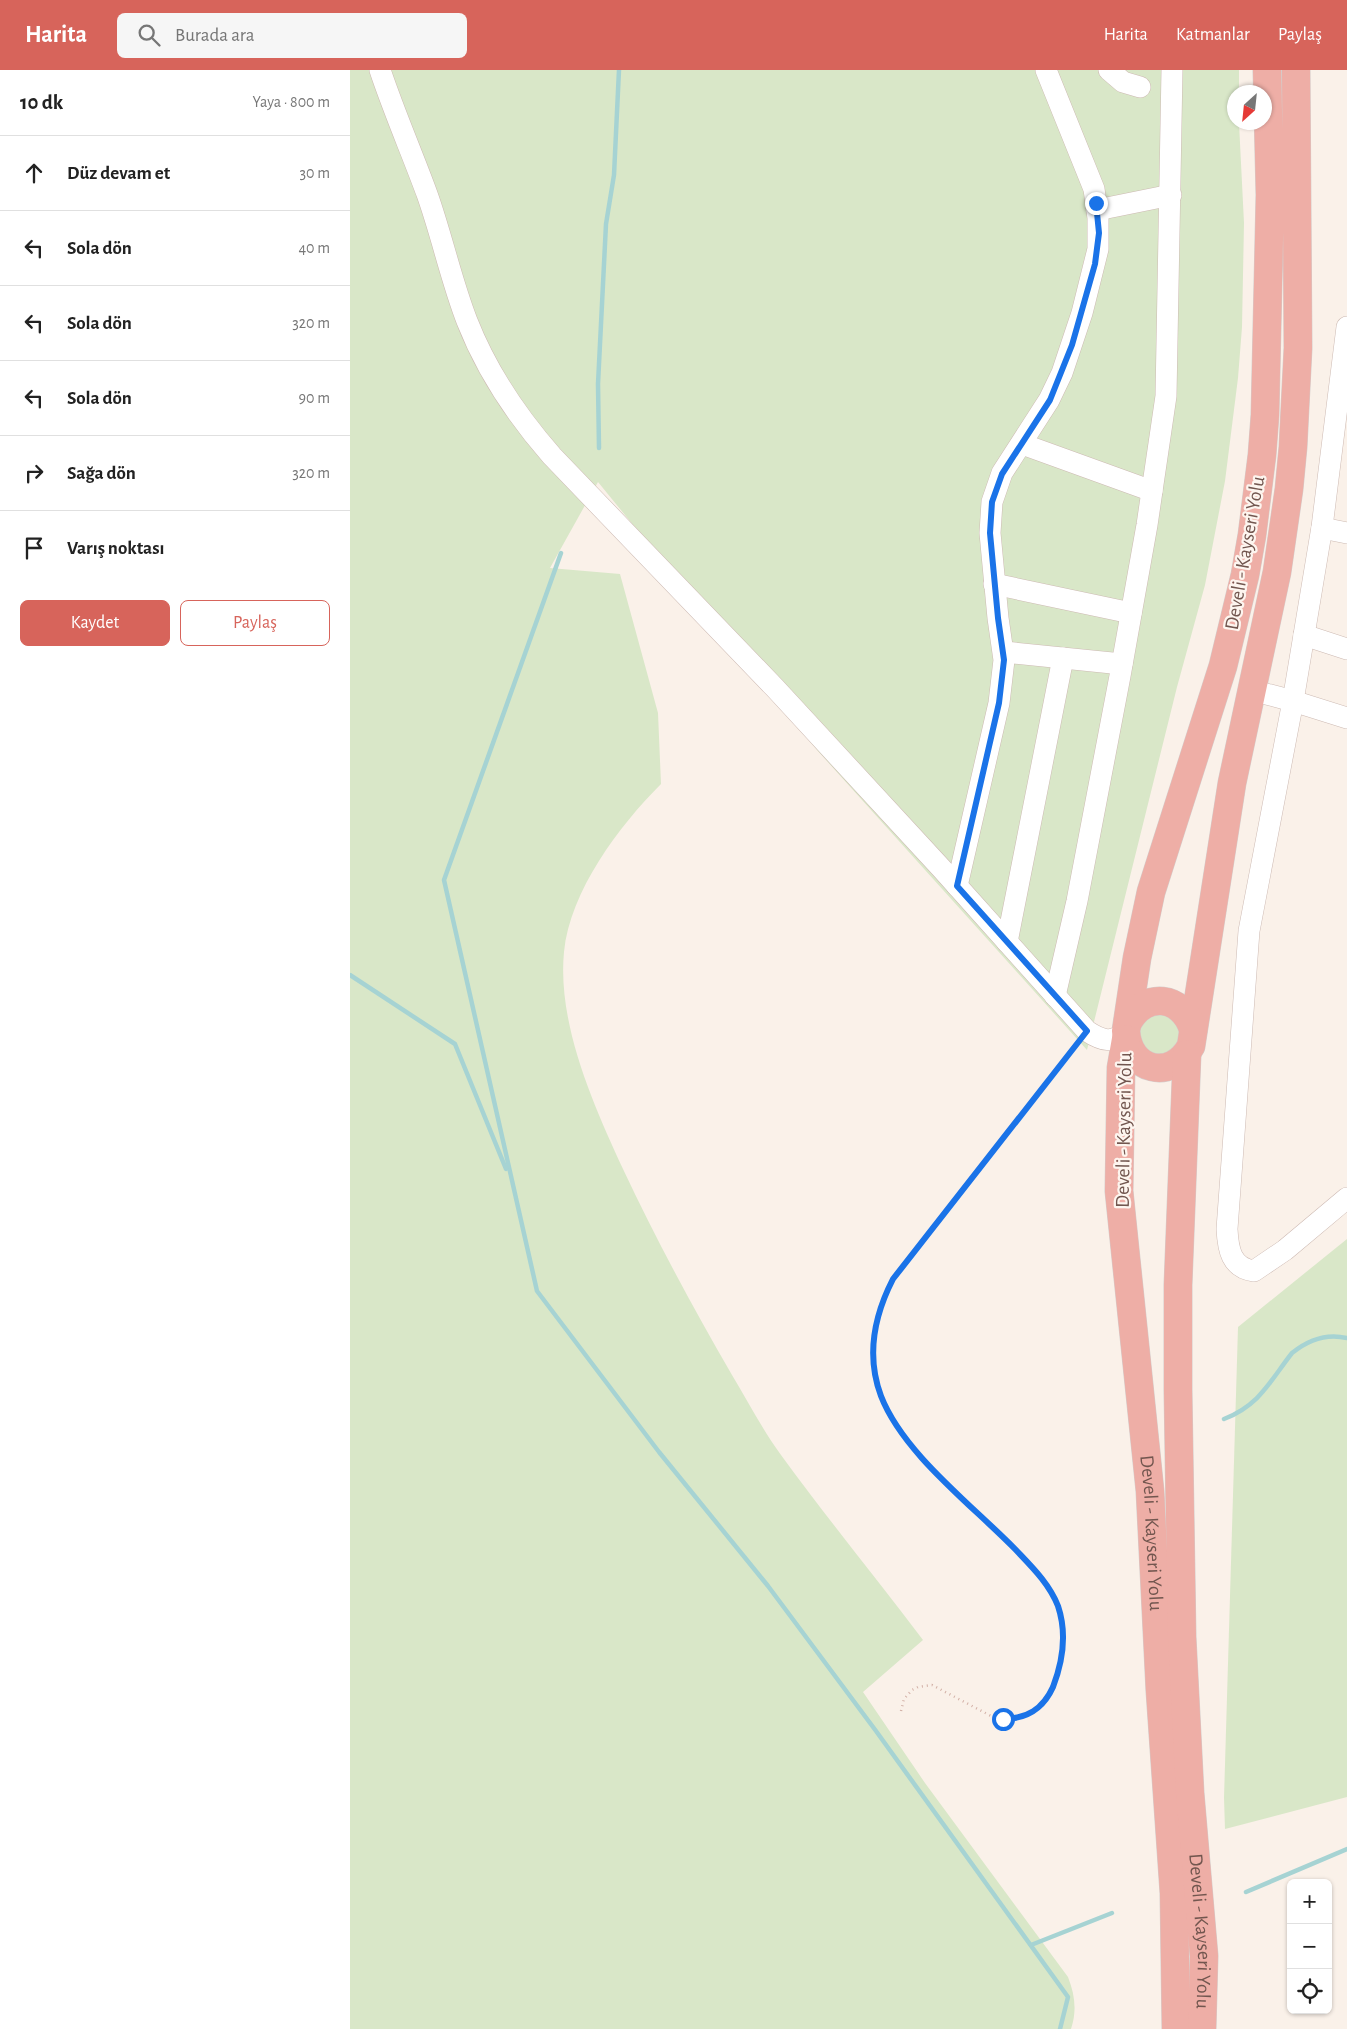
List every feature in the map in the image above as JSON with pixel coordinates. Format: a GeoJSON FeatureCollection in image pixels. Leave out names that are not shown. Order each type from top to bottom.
{"type":"FeatureCollection","features":[{"type":"Feature","properties":{"kind":"highway","name":"Develi - Kayseri Yolu"},"geometry":{"type":"LineString","coordinates":[[1176,2029],[1174,1893],[1160,1692],[1150,1491],[1119,1191],[1121,1068],[1137,958],[1151,892],[1223,666],[1243,584],[1252,536],[1265,415],[1270,195],[1267,70]]}},
{"type":"Feature","properties":{"kind":"highway","name":"Develi - Kayseri Yolu"},"geometry":{"type":"LineString","coordinates":[[1202,2029],[1204,1956],[1190,1793],[1183,1656],[1178,1285],[1190,1041],[1220,852],[1251,690],[1277,572],[1284,531],[1293,447],[1298,348],[1296,70]]}},
{"type":"Feature","properties":{"kind":"highway"},"geometry":{"type":"LineString","coordinates":[[1127,1031],[1138,1008],[1154,1001],[1163,1001],[1172,1003],[1186,1013],[1190,1041]]}},
{"type":"Feature","properties":{"kind":"highway","name":"Develi - Kayseri Yolu"},"geometry":{"type":"LineString","coordinates":[[1127,1031],[1134,1055],[1148,1066],[1165,1067],[1174,1065],[1190,1041]]}},
{"type":"Feature","properties":{"kind":"street"},"geometry":{"type":"LineString","coordinates":[[380,70],[427,194],[466,319],[487,365],[513,408],[552,456],[775,688],[1087,1031],[1094,1036],[1110,1040],[1118,1039],[1127,1031]]}},
{"type":"Feature","properties":{"kind":"street"},"geometry":{"type":"LineString","coordinates":[[957,886],[1002,689],[1004,652],[994,584],[990,533],[992,502],[1002,474],[1050,400],[1072,345],[1095,264],[1099,233],[1094,188],[1046,70]]}},
{"type":"Feature","properties":{"kind":"street"},"geometry":{"type":"LineString","coordinates":[[1109,70],[1123,82],[1140,87]]}},
{"type":"Feature","properties":{"kind":"street"},"geometry":{"type":"LineString","coordinates":[[1055,996],[1077,900],[1122,664],[1152,491],[1166,396],[1172,70]]}},
{"type":"Feature","properties":{"kind":"street"},"geometry":{"type":"LineString","coordinates":[[1097,210],[1171,195]]}},
{"type":"Feature","properties":{"kind":"street"},"geometry":{"type":"LineString","coordinates":[[1347,326],[1338,478],[1322,528],[1293,701],[1249,931],[1226,1229],[1231,1256],[1239,1266],[1254,1272],[1285,1250],[1347,1198]]}},
{"type":"Feature","properties":{"kind":"street"},"geometry":{"type":"LineString","coordinates":[[1022,444],[1152,491]]}},
{"type":"Feature","properties":{"kind":"street"},"geometry":{"type":"LineString","coordinates":[[1322,528],[1347,533]]}},
{"type":"Feature","properties":{"kind":"street"},"geometry":{"type":"LineString","coordinates":[[994,584],[1131,613]]}},
{"type":"Feature","properties":{"kind":"street"},"geometry":{"type":"LineString","coordinates":[[1304,635],[1347,649]]}},
{"type":"Feature","properties":{"kind":"street"},"geometry":{"type":"LineString","coordinates":[[1004,652],[1122,664]]}},
{"type":"Feature","properties":{"kind":"street"},"geometry":{"type":"LineString","coordinates":[[1007,942],[1063,658]]}},
{"type":"Feature","properties":{"kind":"street"},"geometry":{"type":"LineString","coordinates":[[1251,690],[1347,718]]}},
{"type":"Feature","properties":{"kind":"path"},"geometry":{"type":"LineString","coordinates":[[900,1712],[904,1699],[912,1690],[932,1685],[993,1717],[1003,1719],[1021,1718],[1045,1703],[1059,1670],[1064,1634],[1052,1593],[1036,1571],[940,1476],[904,1436],[888,1410],[877,1384],[873,1360],[873,1343],[879,1312],[893,1279],[1087,1031]]}},
{"type":"Feature","properties":{"kind":"green space"},"geometry":{"type":"Polygon","coordinates":[[[350,70],[1239,70],[1239,85],[1227,85],[1227,130],[1239,130],[1244,223],[1242,327],[1238,378],[1225,481],[1205,585],[1177,687],[1087,1050],[817,750],[598,482],[550,568],[620,574],[658,713],[661,784],[629,819],[599,861],[586,883],[568,929],[564,952],[563,979],[566,1007],[580,1064],[623,1169],[662,1247],[703,1324],[762,1426],[798,1478],[923,1640],[863,1692],[925,1783],[1068,1977],[1074,2003],[1071,2029],[350,2029],[350,70]]]}},
{"type":"Feature","properties":{"kind":"green space"},"geometry":{"type":"Polygon","coordinates":[[[1162,1011],[1181,1025],[1178,1048],[1157,1057],[1139,1044],[1141,1021],[1162,1011]]]}},
{"type":"Feature","properties":{"kind":"green space"},"geometry":{"type":"Polygon","coordinates":[[[1347,1239],[1347,1797],[1225,1829],[1224,1798],[1238,1327],[1347,1239]]]}},
{"type":"Feature","properties":{"kind":"waterway"},"geometry":{"type":"LineString","coordinates":[[599,448],[598,384],[606,224],[614,175],[619,70]]}},
{"type":"Feature","properties":{"kind":"waterway"},"geometry":{"type":"LineString","coordinates":[[561,553],[444,880],[537,1291],[659,1452],[768,1586],[876,1731],[1068,1997],[1060,2029]]}},
{"type":"Feature","properties":{"kind":"waterway"},"geometry":{"type":"LineString","coordinates":[[350,975],[455,1044],[506,1169]]}},
{"type":"Feature","properties":{"kind":"waterway"},"geometry":{"type":"LineString","coordinates":[[1224,1419],[1247,1407],[1256,1399],[1298,1348],[1311,1341],[1325,1337],[1347,1338]]}},
{"type":"Feature","properties":{"kind":"waterway"},"geometry":{"type":"LineString","coordinates":[[1246,1892],[1347,1849]]}},
{"type":"Feature","properties":{"kind":"waterway"},"geometry":{"type":"LineString","coordinates":[[1031,1945],[1112,1913]]}},
{"type":"Feature","properties":{"kind":"route"},"geometry":{"type":"LineString","coordinates":[[1003,1719],[1021,1718],[1045,1703],[1057,1677],[1063,1649],[1064,1634],[1058,1606],[1052,1593],[1036,1571],[921,1457],[904,1436],[881,1396],[874,1372],[873,1343],[879,1312],[893,1279],[1087,1031],[957,886],[1004,675],[1003,646],[998,618],[990,533],[992,502],[1002,474],[1050,400],[1072,345],[1098,249],[1099,233],[1096,203]]}}]}
